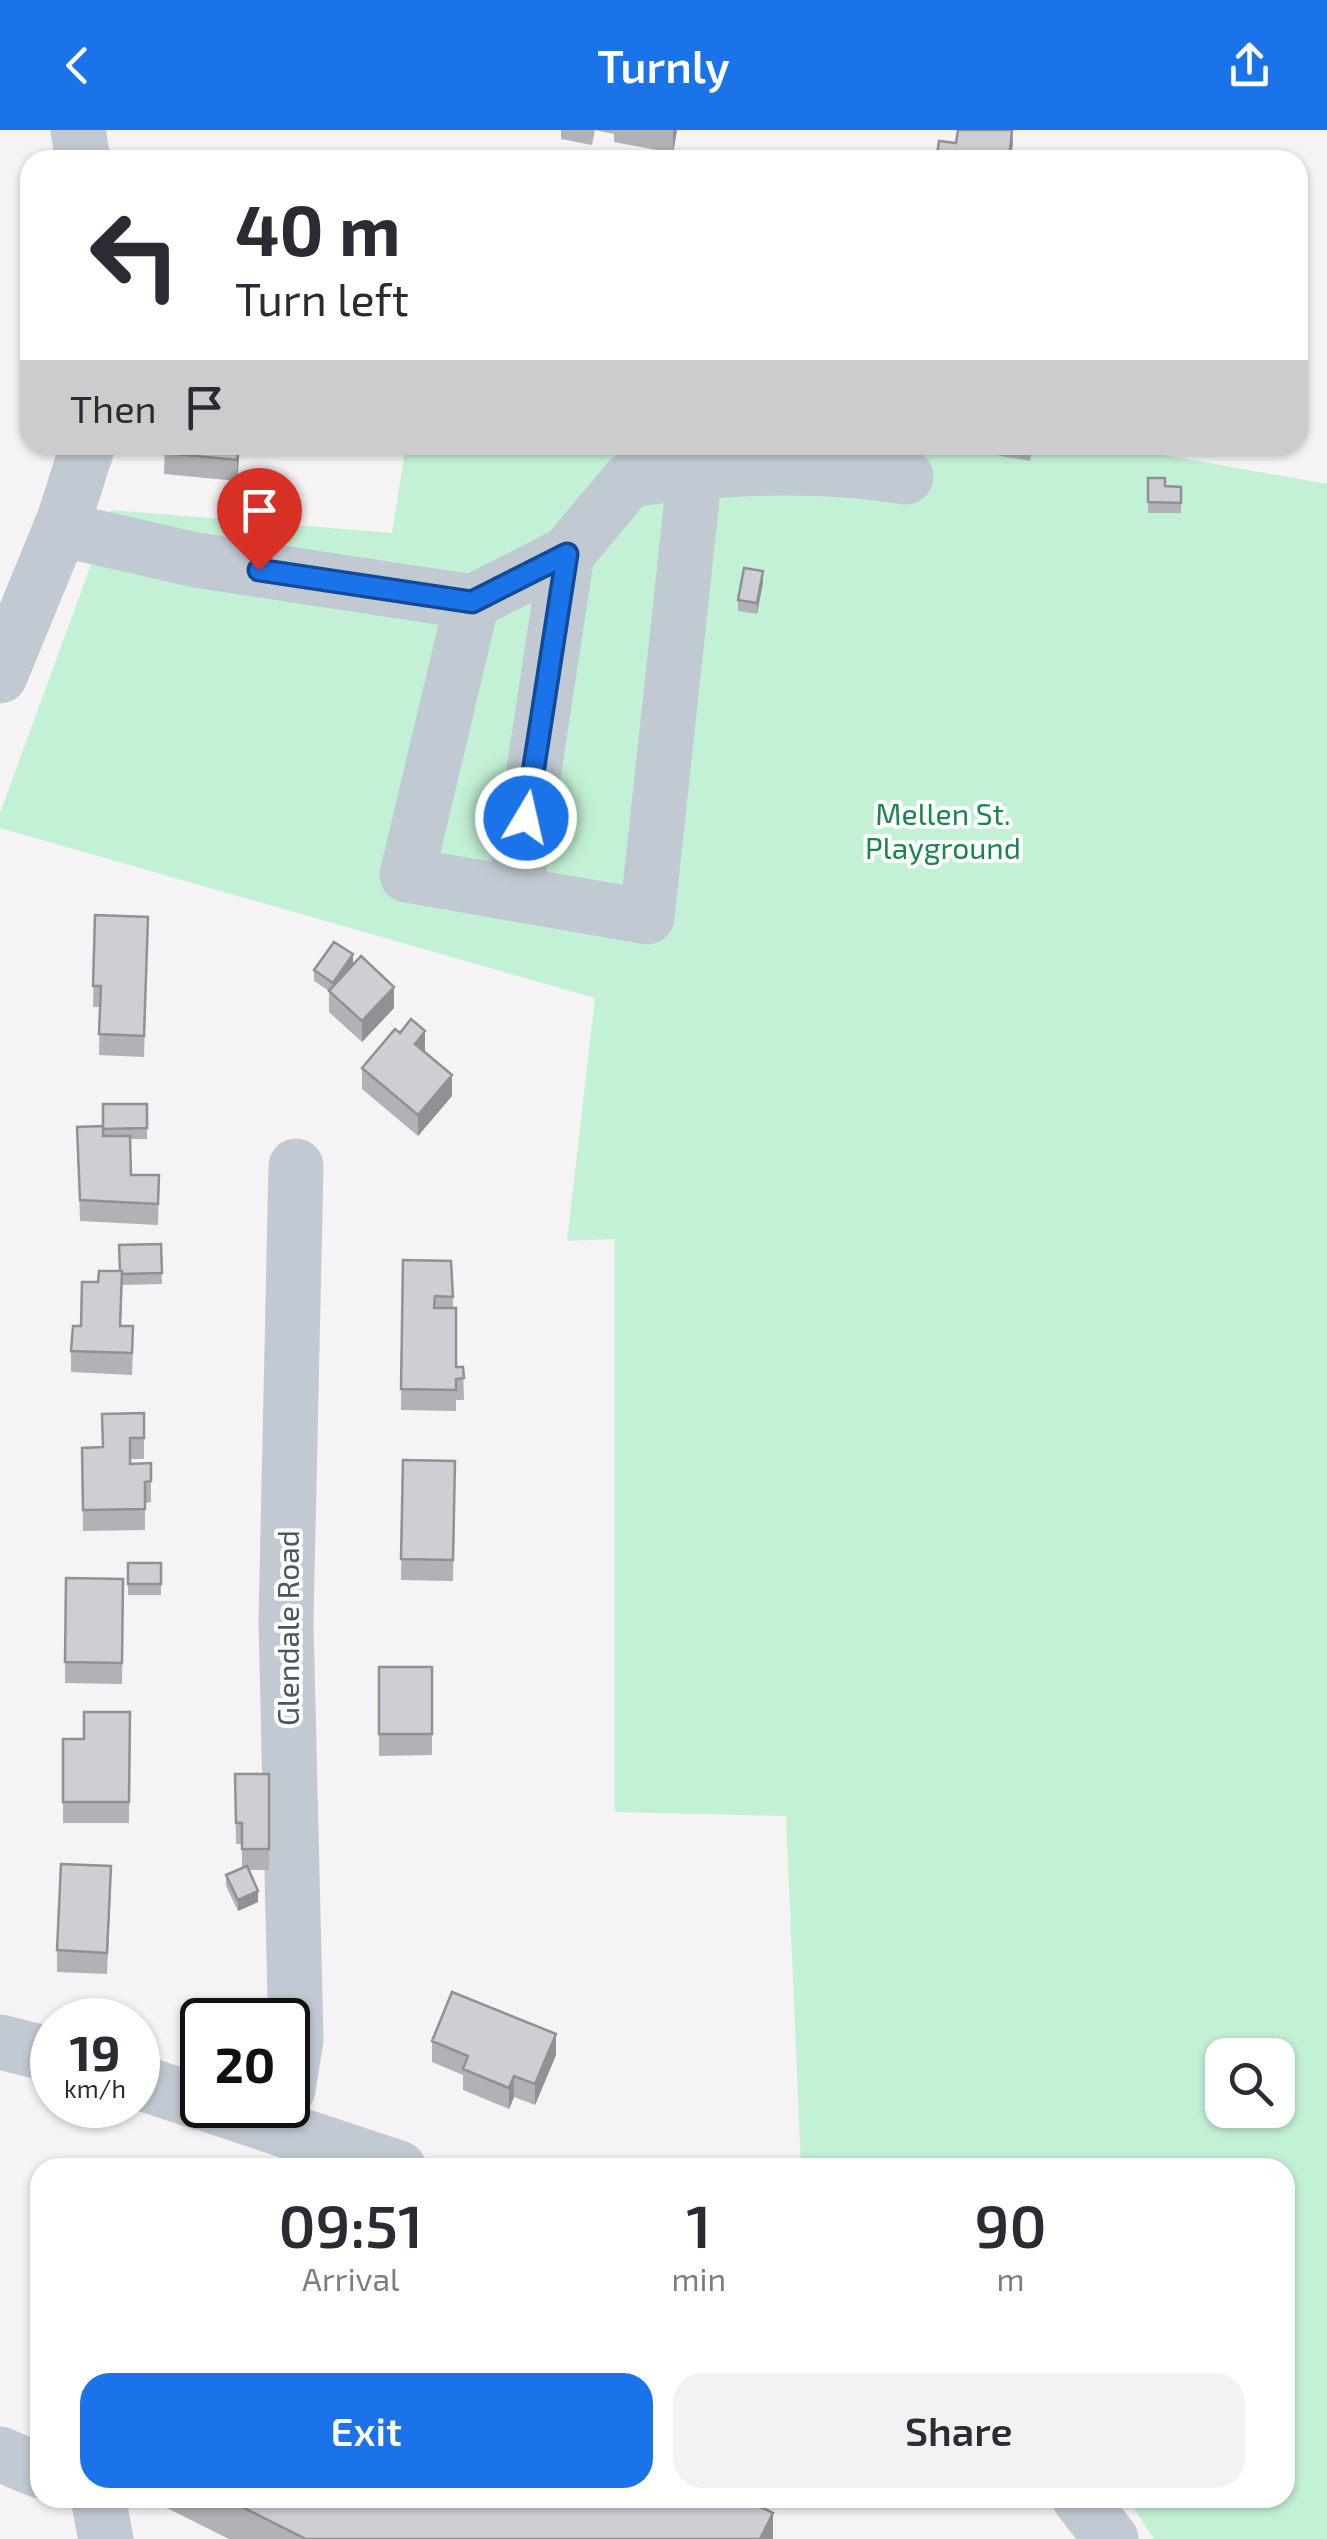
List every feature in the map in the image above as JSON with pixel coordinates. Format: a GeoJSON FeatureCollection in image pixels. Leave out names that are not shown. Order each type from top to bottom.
{"type":"FeatureCollection","features":[{"type":"Feature","properties":{"kind":"street"},"geometry":{"type":"LineString","coordinates":[[0,676],[60,530],[85,455]]}},
{"type":"Feature","properties":{"kind":"street"},"geometry":{"type":"LineString","coordinates":[[60,530],[196,560],[472,602],[567,554],[629,480],[695,470],[847,467],[906,477]]}},
{"type":"Feature","properties":{"kind":"street"},"geometry":{"type":"LineString","coordinates":[[472,602],[407,875],[647,917],[695,470]]}},
{"type":"Feature","properties":{"kind":"street"},"geometry":{"type":"LineString","coordinates":[[515,894],[567,554]]}},
{"type":"Feature","properties":{"kind":"street","name":"Glendale Road"},"geometry":{"type":"LineString","coordinates":[[295,1998],[286,1622],[296,1166]]}},
{"type":"Feature","properties":{"kind":"street"},"geometry":{"type":"LineString","coordinates":[[0,2042],[30,2050]]}},
{"type":"Feature","properties":{"kind":"street"},"geometry":{"type":"LineString","coordinates":[[310,2120],[380,2158]]}},
{"type":"Feature","properties":{"kind":"street"},"geometry":{"type":"LineString","coordinates":[[0,2454],[30,2467]]}},
{"type":"Feature","properties":{"kind":"street"},"geometry":{"type":"LineString","coordinates":[[100,2508],[106,2539]]}},
{"type":"Feature","properties":{"kind":"street"},"geometry":{"type":"LineString","coordinates":[[1087,2508],[1111,2539]]}},
{"type":"Feature","properties":{"kind":"green space","name":"Mellen St. Playground"},"geometry":{"type":"Polygon","coordinates":[[[404,455],[1164,455],[1327,484],[1327,2539],[1154,2539],[1134,2508],[1295,2508],[1295,2158],[801,2158],[786,1816],[615,1812],[615,1239],[567,1241],[595,998],[0,828],[0,813],[111,510],[392,533],[404,455]]]}},
{"type":"Feature","properties":{"kind":"building"},"geometry":{"type":"Polygon","coordinates":[[[958,130],[1012,130],[1010,150],[938,150],[939,141],[956,143],[958,130]]]}},
{"type":"Feature","properties":{"kind":"building"},"geometry":{"type":"Polygon","coordinates":[[[185,455],[238,455],[237,460],[185,455]]]}},
{"type":"Feature","properties":{"kind":"building"},"geometry":{"type":"Polygon","coordinates":[[[1148,478],[1165,478],[1165,486],[1181,487],[1181,503],[1148,502],[1148,478]]]}},
{"type":"Feature","properties":{"kind":"building"},"geometry":{"type":"Polygon","coordinates":[[[744,568],[763,571],[757,603],[738,600],[744,568]]]}},
{"type":"Feature","properties":{"kind":"building"},"geometry":{"type":"Polygon","coordinates":[[[95,915],[148,917],[144,1036],[99,1034],[101,986],[93,986],[95,915]]]}},
{"type":"Feature","properties":{"kind":"building"},"geometry":{"type":"Polygon","coordinates":[[[334,942],[353,954],[333,983],[314,970],[334,942]]]}},
{"type":"Feature","properties":{"kind":"building"},"geometry":{"type":"Polygon","coordinates":[[[361,956],[394,987],[362,1021],[329,991],[361,956]]]}},
{"type":"Feature","properties":{"kind":"building"},"geometry":{"type":"Polygon","coordinates":[[[411,1019],[425,1031],[415,1044],[452,1075],[418,1115],[362,1068],[395,1029],[400,1033],[411,1019]]]}},
{"type":"Feature","properties":{"kind":"building"},"geometry":{"type":"Polygon","coordinates":[[[103,1104],[147,1104],[147,1128],[103,1129],[103,1104]]]}},
{"type":"Feature","properties":{"kind":"building"},"geometry":{"type":"Polygon","coordinates":[[[103,1126],[103,1136],[130,1136],[131,1175],[159,1175],[158,1204],[80,1200],[77,1127],[103,1126]]]}},
{"type":"Feature","properties":{"kind":"building"},"geometry":{"type":"Polygon","coordinates":[[[161,1244],[162,1273],[122,1274],[119,1245],[161,1244]]]}},
{"type":"Feature","properties":{"kind":"building"},"geometry":{"type":"Polygon","coordinates":[[[403,1260],[451,1261],[453,1297],[435,1296],[434,1308],[456,1308],[456,1367],[463,1367],[464,1378],[456,1379],[456,1390],[401,1389],[403,1260]]]}},
{"type":"Feature","properties":{"kind":"building"},"geometry":{"type":"Polygon","coordinates":[[[99,1271],[122,1271],[120,1326],[133,1326],[132,1353],[71,1351],[73,1326],[81,1326],[82,1282],[98,1282],[99,1271]]]}},
{"type":"Feature","properties":{"kind":"building"},"geometry":{"type":"Polygon","coordinates":[[[144,1413],[144,1438],[130,1438],[130,1464],[151,1463],[151,1481],[145,1482],[145,1509],[83,1510],[82,1448],[103,1447],[102,1414],[144,1413]]]}},
{"type":"Feature","properties":{"kind":"building"},"geometry":{"type":"Polygon","coordinates":[[[403,1460],[455,1461],[453,1560],[401,1559],[403,1460]]]}},
{"type":"Feature","properties":{"kind":"building"},"geometry":{"type":"Polygon","coordinates":[[[128,1563],[161,1563],[161,1584],[128,1584],[128,1563]]]}},
{"type":"Feature","properties":{"kind":"building"},"geometry":{"type":"Polygon","coordinates":[[[66,1578],[123,1579],[122,1663],[65,1662],[66,1578]]]}},
{"type":"Feature","properties":{"kind":"building"},"geometry":{"type":"Polygon","coordinates":[[[379,1667],[432,1667],[432,1734],[379,1734],[379,1667]]]}},
{"type":"Feature","properties":{"kind":"building"},"geometry":{"type":"Polygon","coordinates":[[[84,1712],[130,1712],[129,1802],[63,1802],[63,1739],[84,1739],[84,1712]]]}},
{"type":"Feature","properties":{"kind":"building"},"geometry":{"type":"Polygon","coordinates":[[[235,1774],[269,1774],[269,1849],[242,1849],[242,1823],[236,1823],[235,1774]]]}},
{"type":"Feature","properties":{"kind":"building"},"geometry":{"type":"Polygon","coordinates":[[[61,1864],[111,1866],[107,1953],[57,1950],[61,1864]]]}},
{"type":"Feature","properties":{"kind":"building"},"geometry":{"type":"Polygon","coordinates":[[[247,1866],[258,1891],[238,1900],[226,1875],[247,1866]]]}},
{"type":"Feature","properties":{"kind":"building"},"geometry":{"type":"Polygon","coordinates":[[[452,1992],[556,2034],[535,2084],[514,2076],[509,2088],[463,2069],[468,2056],[432,2041],[452,1992]]]}},
{"type":"Feature","properties":{"kind":"building"},"geometry":{"type":"Polygon","coordinates":[[[244,2508],[763,2508],[773,2513],[760,2539],[306,2539],[244,2508]]]}},
{"type":"Feature","properties":{"kind":"route"},"geometry":{"type":"LineString","coordinates":[[259,570],[472,602],[567,554],[526,818]]}}]}
